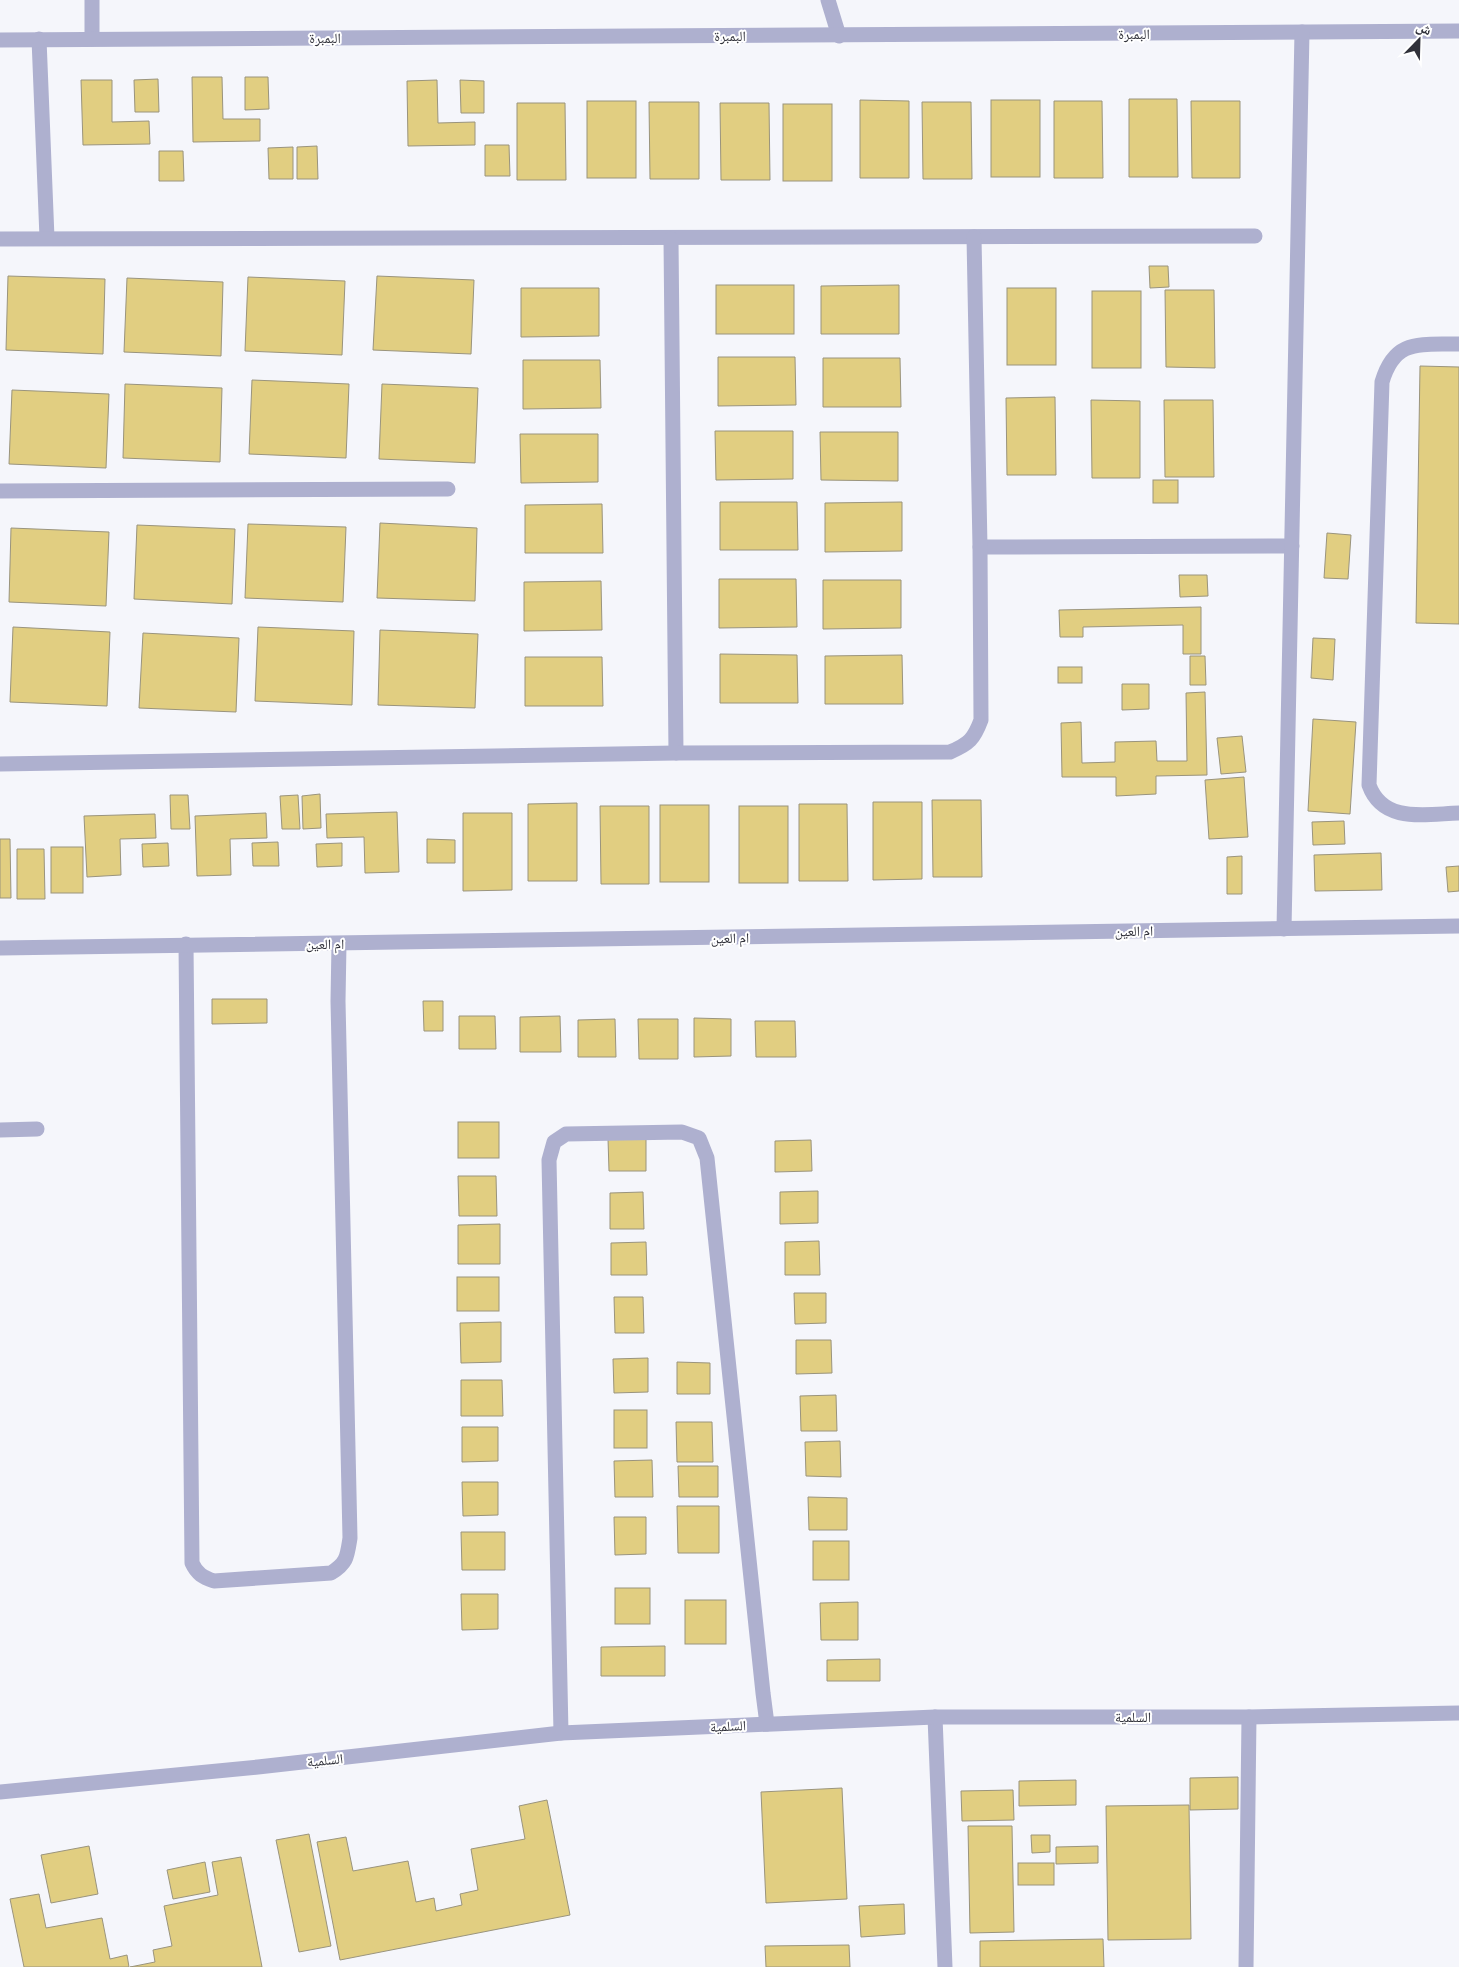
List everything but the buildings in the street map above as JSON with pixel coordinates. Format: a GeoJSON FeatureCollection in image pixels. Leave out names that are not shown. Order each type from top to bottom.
{"type":"FeatureCollection","features":[{"type":"Feature","properties":{"kind":"street"},"geometry":{"type":"LineString","coordinates":[[92,0],[92,39]]}},
{"type":"Feature","properties":{"kind":"street"},"geometry":{"type":"LineString","coordinates":[[828,0],[839,36]]}},
{"type":"Feature","properties":{"kind":"street","name":"البمبرة"},"geometry":{"type":"LineString","coordinates":[[0,40],[1459,31]]}},
{"type":"Feature","properties":{"kind":"street"},"geometry":{"type":"LineString","coordinates":[[1284,929],[1302,32]]}},
{"type":"Feature","properties":{"kind":"street"},"geometry":{"type":"LineString","coordinates":[[39,40],[47,238]]}},
{"type":"Feature","properties":{"kind":"street"},"geometry":{"type":"LineString","coordinates":[[0,239],[671,239],[1255,236]]}},
{"type":"Feature","properties":{"kind":"street"},"geometry":{"type":"LineString","coordinates":[[0,764],[676,753],[950,752],[965,746],[976,735],[981,720],[980,547],[974,237]]}},
{"type":"Feature","properties":{"kind":"street"},"geometry":{"type":"LineString","coordinates":[[671,239],[676,753]]}},
{"type":"Feature","properties":{"kind":"street"},"geometry":{"type":"LineString","coordinates":[[1459,344],[1415,345],[1402,350],[1391,360],[1382,382],[1369,784],[1373,796],[1392,811],[1405,814],[1459,813]]}},
{"type":"Feature","properties":{"kind":"street"},"geometry":{"type":"LineString","coordinates":[[0,491],[448,489]]}},
{"type":"Feature","properties":{"kind":"street"},"geometry":{"type":"LineString","coordinates":[[980,547],[1292,546]]}},
{"type":"Feature","properties":{"kind":"street","name":"ام العين"},"geometry":{"type":"LineString","coordinates":[[0,948],[1459,926]]}},
{"type":"Feature","properties":{"kind":"street"},"geometry":{"type":"LineString","coordinates":[[186,944],[192,1563],[195,1570],[203,1577],[214,1581],[330,1573],[340,1567],[346,1560],[348,1552],[350,1538],[338,1001],[339,944]]}},
{"type":"Feature","properties":{"kind":"street"},"geometry":{"type":"LineString","coordinates":[[0,1130],[37,1129]]}},
{"type":"Feature","properties":{"kind":"street"},"geometry":{"type":"LineString","coordinates":[[561,1733],[549,1160],[554,1142],[566,1134],[682,1132],[699,1138],[707,1158],[762,1693],[767,1724]]}},
{"type":"Feature","properties":{"kind":"street","name":"السلمية"},"geometry":{"type":"LineString","coordinates":[[0,1792],[258,1767],[561,1733],[935,1717],[1249,1717],[1459,1712]]}},
{"type":"Feature","properties":{"kind":"street"},"geometry":{"type":"LineString","coordinates":[[935,1717],[945,1967]]}},
{"type":"Feature","properties":{"kind":"street"},"geometry":{"type":"LineString","coordinates":[[1246,1967],[1249,1717]]}}]}
